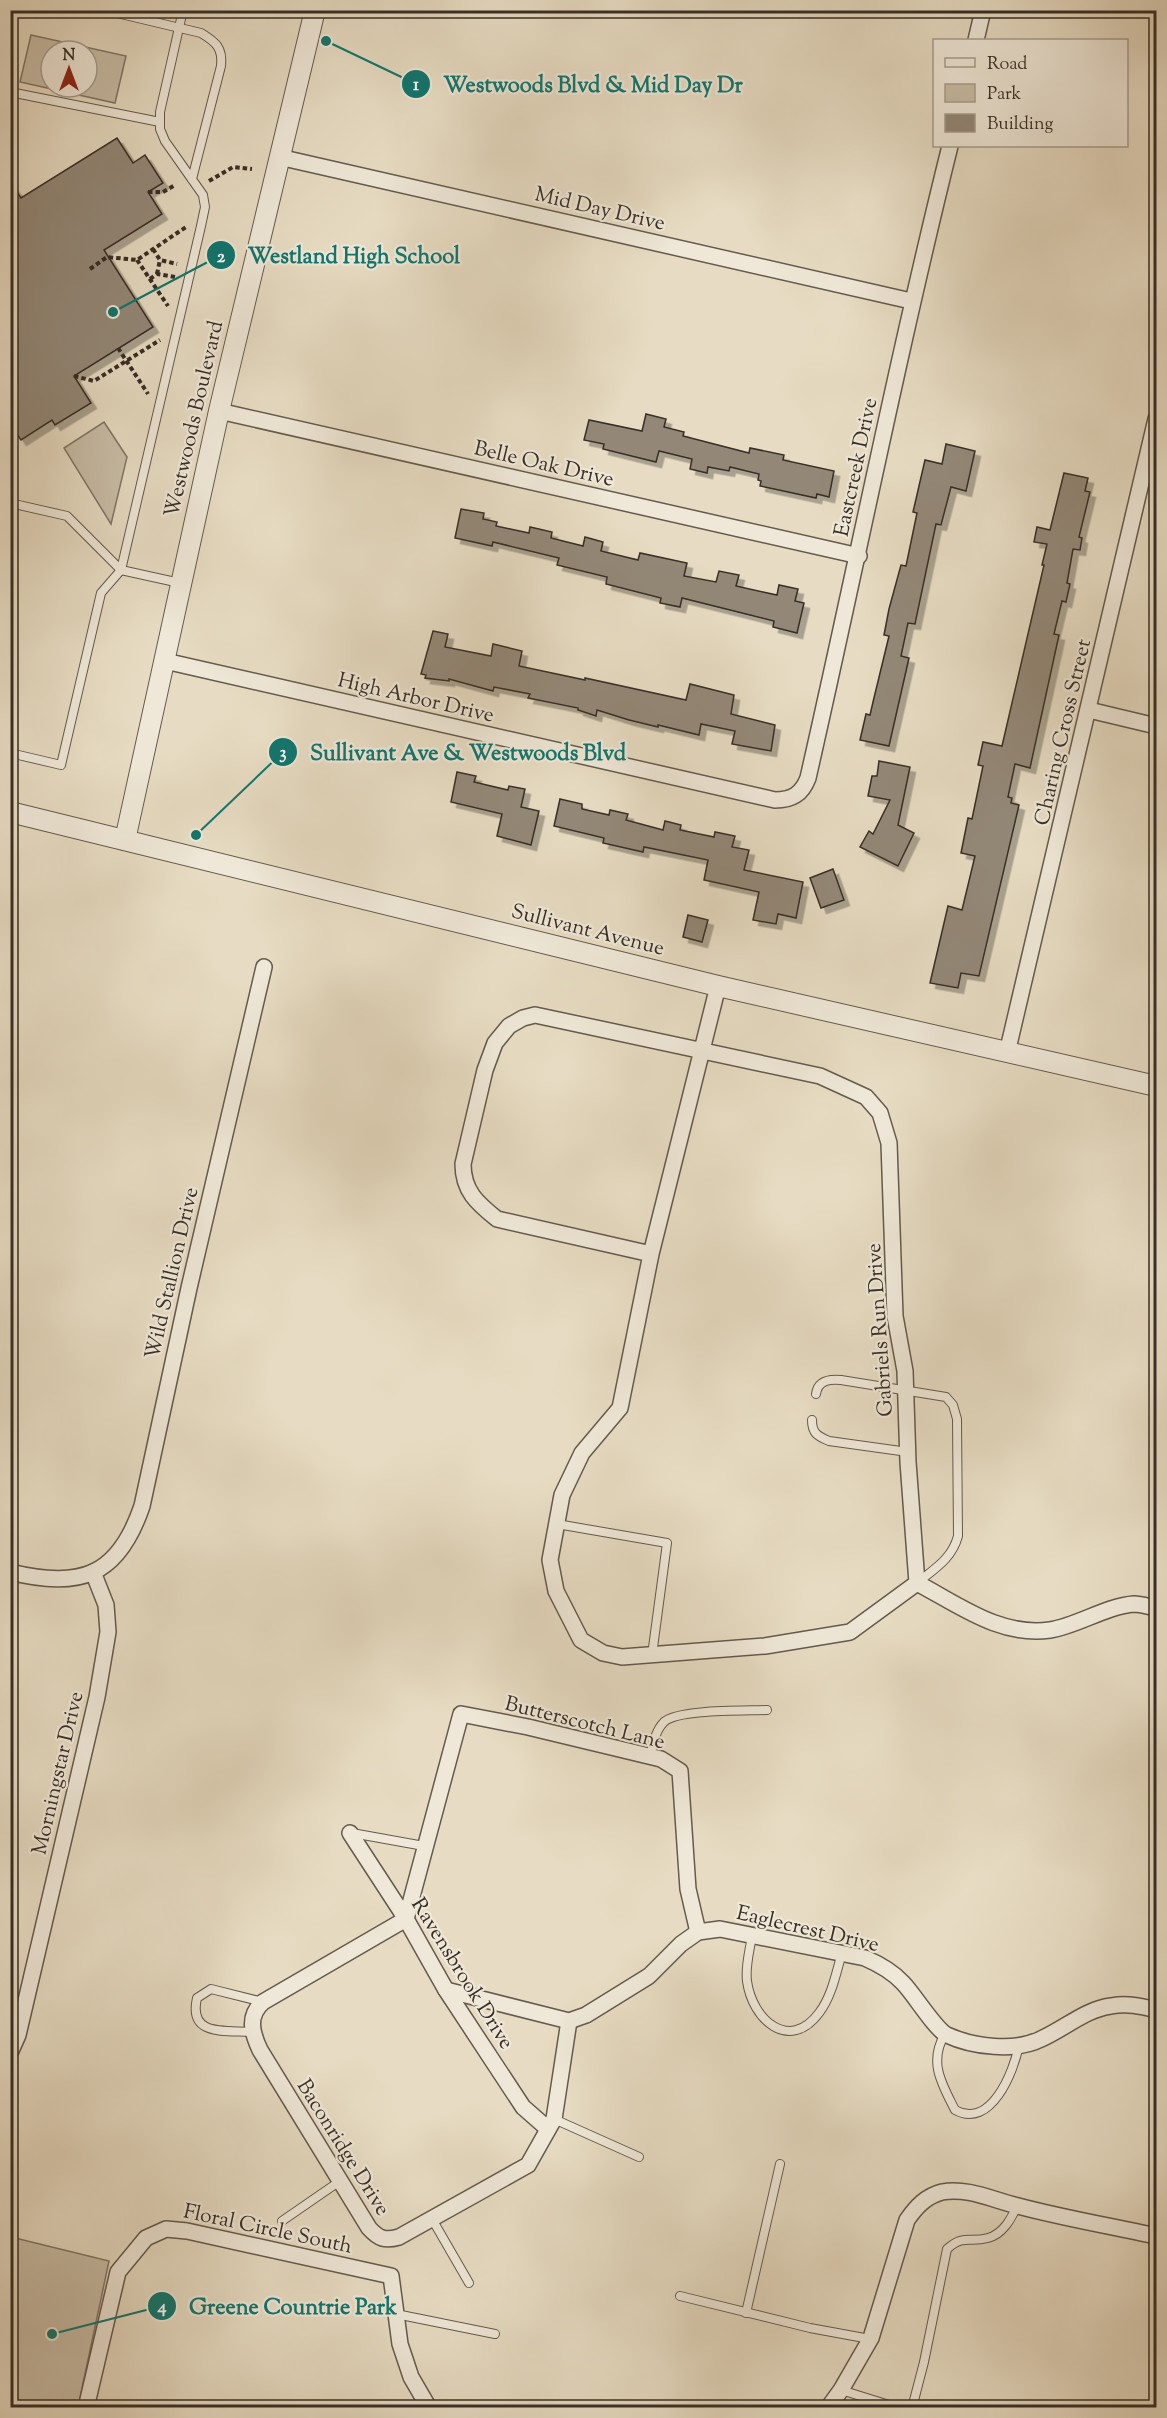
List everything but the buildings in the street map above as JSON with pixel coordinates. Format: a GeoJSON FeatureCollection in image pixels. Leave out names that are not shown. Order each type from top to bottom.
{"type":"FeatureCollection","features":[{"type":"Feature","properties":{"kind":"street","name":"Westwoods Boulevard"},"geometry":{"type":"LineString","coordinates":[[125,840],[219,411],[315,10]]}},
{"type":"Feature","properties":{"kind":"street"},"geometry":{"type":"LineString","coordinates":[[976,39],[983,10]]}},
{"type":"Feature","properties":{"kind":"street","name":"Eastcreek Drive"},"geometry":{"type":"LineString","coordinates":[[797,795],[804,788],[808,778],[859,556],[911,301],[950,147]]}},
{"type":"Feature","properties":{"kind":"street","name":"Mid Day Drive"},"geometry":{"type":"LineString","coordinates":[[279,157],[911,301]]}},
{"type":"Feature","properties":{"kind":"street","name":"Belle Oak Drive"},"geometry":{"type":"LineString","coordinates":[[219,411],[859,556]]}},
{"type":"Feature","properties":{"kind":"street","name":"Charing Cross Street"},"geometry":{"type":"LineString","coordinates":[[1007,1053],[1156,419]]}},
{"type":"Feature","properties":{"kind":"street","name":"High Arbor Drive"},"geometry":{"type":"LineString","coordinates":[[165,661],[775,800],[786,800],[797,795]]}},
{"type":"Feature","properties":{"kind":"street"},"geometry":{"type":"LineString","coordinates":[[1089,710],[1156,726]]}},
{"type":"Feature","properties":{"kind":"street","name":"Sullivant Avenue"},"geometry":{"type":"LineString","coordinates":[[10,812],[718,986],[1156,1086]]}},
{"type":"Feature","properties":{"kind":"street","name":"Wild Stallion Drive"},"geometry":{"type":"LineString","coordinates":[[93,1572],[108,1564],[120,1551],[133,1532],[142,1506],[189,1288],[264,967]]}},
{"type":"Feature","properties":{"kind":"street"},"geometry":{"type":"LineString","coordinates":[[718,986],[651,1254],[620,1408],[582,1453],[562,1495],[550,1560],[556,1591],[581,1640],[603,1653],[622,1657],[765,1646],[850,1632],[917,1583],[973,1615],[1000,1626],[1028,1632],[1052,1630],[1134,1604],[1156,1608]]}},
{"type":"Feature","properties":{"kind":"street","name":"Gabriels Run Drive"},"geometry":{"type":"LineString","coordinates":[[651,1254],[497,1219],[481,1206],[463,1179],[463,1164],[485,1070],[495,1042],[509,1026],[523,1018],[535,1015],[820,1076],[866,1097],[880,1113],[889,1143],[895,1316],[905,1371],[917,1583]]}},
{"type":"Feature","properties":{"kind":"street"},"geometry":{"type":"LineString","coordinates":[[10,1572],[40,1580],[59,1581],[93,1572]]}},
{"type":"Feature","properties":{"kind":"street","name":"Morningstar Drive"},"geometry":{"type":"LineString","coordinates":[[10,2053],[21,2023],[91,1720],[108,1632],[106,1605],[93,1572]]}},
{"type":"Feature","properties":{"kind":"street","name":"Butterscotch Lane"},"geometry":{"type":"LineString","coordinates":[[406,1919],[461,1714],[528,1727],[660,1759],[680,1771],[688,1889],[698,1932]]}},
{"type":"Feature","properties":{"kind":"street","name":"Ravensbrook Drive"},"geometry":{"type":"LineString","coordinates":[[350,1833],[406,1919],[446,1990],[523,2107],[551,2124]]}},
{"type":"Feature","properties":{"kind":"street"},"geometry":{"type":"LineString","coordinates":[[252,2032],[252,2019],[263,2002],[406,1919]]}},
{"type":"Feature","properties":{"kind":"street","name":"Eaglecrest Drive"},"geometry":{"type":"LineString","coordinates":[[698,1932],[720,1929],[865,1958],[884,1967],[903,1983],[945,2034]]}},
{"type":"Feature","properties":{"kind":"street"},"geometry":{"type":"LineString","coordinates":[[446,1990],[569,2020],[586,2015],[649,1976],[681,1944],[698,1932]]}},
{"type":"Feature","properties":{"kind":"street"},"geometry":{"type":"LineString","coordinates":[[945,2034],[990,2045],[1019,2045],[1039,2040],[1084,2015],[1110,2006],[1137,2005],[1156,2010]]}},
{"type":"Feature","properties":{"kind":"street","name":"Baconridge Drive"},"geometry":{"type":"LineString","coordinates":[[252,2032],[260,2050],[369,2228],[377,2237],[388,2240],[399,2237],[528,2165],[551,2124],[569,2020]]}},
{"type":"Feature","properties":{"kind":"street"},"geometry":{"type":"LineString","coordinates":[[828,2408],[870,2339],[879,2315],[901,2232],[916,2207],[927,2198],[940,2192],[970,2193],[1017,2206],[1156,2235]]}},
{"type":"Feature","properties":{"kind":"street","name":"Floral Circle South"},"geometry":{"type":"LineString","coordinates":[[86,2408],[118,2272],[146,2238],[166,2229],[187,2231],[391,2276],[400,2344],[411,2377],[429,2408]]}},
{"type":"Feature","properties":{"kind":"lane"},"geometry":{"type":"LineString","coordinates":[[104,10],[201,33],[215,41],[222,52],[221,66],[192,179]]}},
{"type":"Feature","properties":{"kind":"lane"},"geometry":{"type":"LineString","coordinates":[[10,753],[61,765],[101,593],[121,570],[205,207],[203,195],[165,141],[160,129],[160,112],[183,10]]}},
{"type":"Feature","properties":{"kind":"lane"},"geometry":{"type":"LineString","coordinates":[[10,92],[160,122]]}},
{"type":"Feature","properties":{"kind":"lane"},"geometry":{"type":"LineString","coordinates":[[10,503],[67,516],[121,570],[180,583]]}},
{"type":"Feature","properties":{"kind":"lane"},"geometry":{"type":"LineString","coordinates":[[816,1394],[817,1388],[831,1379],[946,1397],[953,1405],[957,1419],[958,1536],[955,1548],[946,1560],[917,1583]]}},
{"type":"Feature","properties":{"kind":"lane"},"geometry":{"type":"LineString","coordinates":[[812,1420],[812,1429],[817,1436],[829,1441],[908,1452]]}},
{"type":"Feature","properties":{"kind":"lane"},"geometry":{"type":"LineString","coordinates":[[557,1524],[667,1543],[652,1655]]}},
{"type":"Feature","properties":{"kind":"lane"},"geometry":{"type":"LineString","coordinates":[[650,1757],[656,1735],[665,1722],[672,1717],[690,1713],[767,1710]]}},
{"type":"Feature","properties":{"kind":"lane"},"geometry":{"type":"LineString","coordinates":[[350,1833],[424,1846]]}},
{"type":"Feature","properties":{"kind":"lane"},"geometry":{"type":"LineString","coordinates":[[752,1935],[746,1968],[752,1999],[760,2017],[772,2026],[785,2031],[794,2031],[807,2024],[818,2014],[829,1996],[842,1953]]}},
{"type":"Feature","properties":{"kind":"lane"},"geometry":{"type":"LineString","coordinates":[[252,2032],[213,2030],[202,2025],[195,2018],[197,1998],[211,1989],[263,2002]]}},
{"type":"Feature","properties":{"kind":"lane"},"geometry":{"type":"LineString","coordinates":[[945,2034],[938,2045],[936,2057],[943,2087],[955,2109],[969,2114],[980,2112],[1003,2091],[1016,2063],[1019,2045]]}},
{"type":"Feature","properties":{"kind":"lane"},"geometry":{"type":"LineString","coordinates":[[551,2124],[639,2157]]}},
{"type":"Feature","properties":{"kind":"lane"},"geometry":{"type":"LineString","coordinates":[[746,2313],[780,2164]]}},
{"type":"Feature","properties":{"kind":"lane"},"geometry":{"type":"LineString","coordinates":[[282,2221],[340,2181]]}},
{"type":"Feature","properties":{"kind":"lane"},"geometry":{"type":"LineString","coordinates":[[912,2408],[924,2362],[947,2249],[957,2240],[990,2238],[1008,2224],[1017,2206]]}},
{"type":"Feature","properties":{"kind":"lane"},"geometry":{"type":"LineString","coordinates":[[432,2219],[470,2283]]}},
{"type":"Feature","properties":{"kind":"lane"},"geometry":{"type":"LineString","coordinates":[[680,2296],[746,2313],[870,2339]]}},
{"type":"Feature","properties":{"kind":"lane"},"geometry":{"type":"LineString","coordinates":[[396,2314],[495,2334]]}},
{"type":"Feature","properties":{"kind":"lane"},"geometry":{"type":"LineString","coordinates":[[841,2390],[898,2408]]}},
{"type":"Feature","properties":{"kind":"path"},"geometry":{"type":"LineString","coordinates":[[198,188],[232,167],[252,169]]}},
{"type":"Feature","properties":{"kind":"path"},"geometry":{"type":"LineString","coordinates":[[148,192],[163,192],[175,185]]}},
{"type":"Feature","properties":{"kind":"path"},"geometry":{"type":"LineString","coordinates":[[90,269],[107,257],[137,260],[186,227]]}},
{"type":"Feature","properties":{"kind":"path"},"geometry":{"type":"LineString","coordinates":[[153,249],[160,260],[177,264]]}},
{"type":"Feature","properties":{"kind":"path"},"geometry":{"type":"LineString","coordinates":[[137,260],[168,306]]}},
{"type":"Feature","properties":{"kind":"path"},"geometry":{"type":"LineString","coordinates":[[150,279],[157,274],[160,260]]}},
{"type":"Feature","properties":{"kind":"path"},"geometry":{"type":"LineString","coordinates":[[157,274],[174,277]]}},
{"type":"Feature","properties":{"kind":"path"},"geometry":{"type":"LineString","coordinates":[[74,376],[94,381],[160,340]]}},
{"type":"Feature","properties":{"kind":"path"},"geometry":{"type":"LineString","coordinates":[[118,348],[148,394]]}},
{"type":"Feature","properties":{"kind":"green space"},"geometry":{"type":"Polygon","coordinates":[[[31,35],[49,39],[39,39],[39,86],[20,82],[31,35]]]}},
{"type":"Feature","properties":{"kind":"green space"},"geometry":{"type":"Polygon","coordinates":[[[99,50],[126,56],[115,103],[97,99],[99,99],[99,50]]]}},
{"type":"Feature","properties":{"kind":"green space"},"geometry":{"type":"Polygon","coordinates":[[[104,422],[127,457],[111,524],[64,448],[104,422]]]}},
{"type":"Feature","properties":{"kind":"green space"},"geometry":{"type":"Polygon","coordinates":[[[11,2237],[109,2261],[78,2407],[11,2407],[11,2237]]]}},
{"type":"Feature","properties":{"kind":"place","name":"Westwoods Blvd & Mid Day Dr"},"geometry":{"type":"Point","coordinates":[326,41]}},
{"type":"Feature","properties":{"kind":"place","name":"Westland High School"},"geometry":{"type":"Point","coordinates":[113,312]}},
{"type":"Feature","properties":{"kind":"place","name":"Sullivant Ave & Westwoods Blvd"},"geometry":{"type":"Point","coordinates":[196,835]}},
{"type":"Feature","properties":{"kind":"place","name":"Greene Countrie Park"},"geometry":{"type":"Point","coordinates":[52,2334]}}]}
